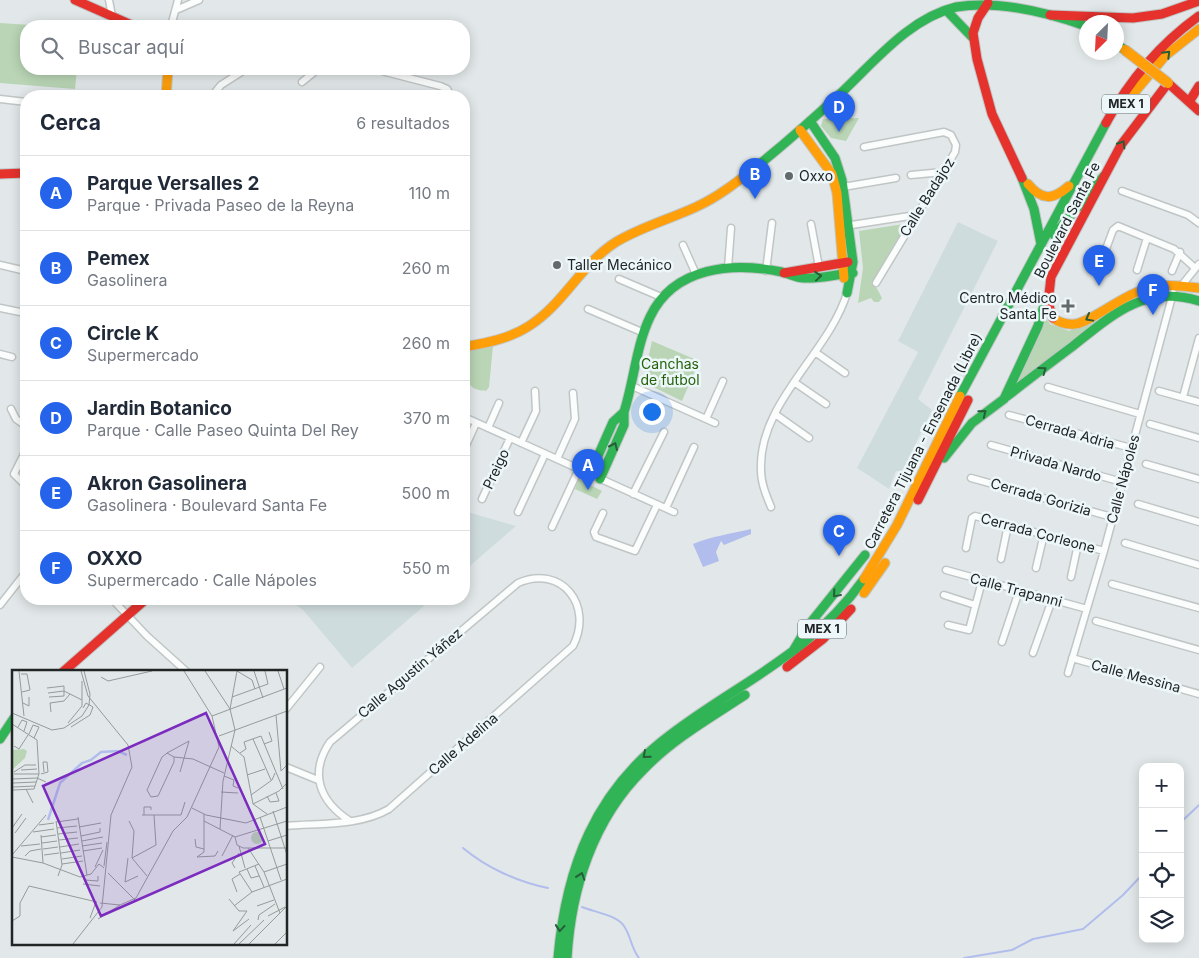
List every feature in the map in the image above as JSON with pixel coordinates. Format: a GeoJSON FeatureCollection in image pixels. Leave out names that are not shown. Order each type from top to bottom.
{"type":"FeatureCollection","features":[{"type":"Feature","properties":{"kind":"main road"},"geometry":{"type":"LineString","coordinates":[[75,0],[121,20]]}},
{"type":"Feature","properties":{"kind":"main road"},"geometry":{"type":"LineString","coordinates":[[1050,15],[1133,18],[1162,14],[1199,1]]}},
{"type":"Feature","properties":{"kind":"main road"},"geometry":{"type":"LineString","coordinates":[[972,37],[978,18],[988,3]]}},
{"type":"Feature","properties":{"kind":"main road"},"geometry":{"type":"LineString","coordinates":[[470,346],[504,339],[529,327],[548,311],[575,279],[603,251],[630,235],[704,204],[725,192],[800,130],[902,39],[946,10],[988,3],[1006,4],[1079,24]]}},
{"type":"Feature","properties":{"kind":"main road"},"geometry":{"type":"LineString","coordinates":[[946,10],[959,21],[972,37],[992,114],[1020,172],[1036,218],[1041,244]]}},
{"type":"Feature","properties":{"kind":"main road","name":"Carretera Tijuana - Ensenada (Libre)"},"geometry":{"type":"LineString","coordinates":[[558,958],[560,921],[575,862],[600,810],[624,776],[671,734],[792,654],[815,635],[848,602],[879,558],[1109,116],[1137,75],[1158,49],[1199,16]]}},
{"type":"Feature","properties":{"kind":"main road","name":"Carretera Tijuana - Ensenada (Libre)"},"geometry":{"type":"LineString","coordinates":[[567,958],[572,910],[583,871],[601,828],[624,791],[644,768],[669,746],[803,656],[841,621],[882,567],[1054,235],[1130,96],[1165,56],[1199,29]]}},
{"type":"Feature","properties":{"kind":"main road"},"geometry":{"type":"LineString","coordinates":[[1124,49],[1168,82],[1199,111]]}},
{"type":"Feature","properties":{"kind":"main road"},"geometry":{"type":"LineString","coordinates":[[166,90],[168,75]]}},
{"type":"Feature","properties":{"kind":"main road","name":"Boulevard Santa Fe"},"geometry":{"type":"LineString","coordinates":[[1168,82],[1121,145],[1052,277],[1046,299],[1052,316],[1068,326],[1176,288],[1199,288]]}},
{"type":"Feature","properties":{"kind":"main road"},"geometry":{"type":"LineString","coordinates":[[1189,102],[1199,86]]}},
{"type":"Feature","properties":{"kind":"main road"},"geometry":{"type":"LineString","coordinates":[[810,121],[835,158],[837,193],[845,226]]}},
{"type":"Feature","properties":{"kind":"main road"},"geometry":{"type":"LineString","coordinates":[[800,130],[836,172],[843,187],[848,293]]}},
{"type":"Feature","properties":{"kind":"main road"},"geometry":{"type":"LineString","coordinates":[[1020,172],[1034,192],[1049,199],[1059,194],[1075,180]]}},
{"type":"Feature","properties":{"kind":"main road"},"geometry":{"type":"LineString","coordinates":[[0,174],[20,173]]}},
{"type":"Feature","properties":{"kind":"main road"},"geometry":{"type":"LineString","coordinates":[[1054,235],[1104,176]]}},
{"type":"Feature","properties":{"kind":"main road"},"geometry":{"type":"LineString","coordinates":[[600,479],[624,425],[624,412],[650,315],[661,297],[679,281],[695,272],[706,269],[728,268],[784,273],[819,267],[848,267]]}},
{"type":"Feature","properties":{"kind":"main road"},"geometry":{"type":"LineString","coordinates":[[784,273],[796,278],[819,277],[848,267]]}},
{"type":"Feature","properties":{"kind":"main road","name":"Boulevard Santa Fe"},"geometry":{"type":"LineString","coordinates":[[1176,288],[1199,301]]}},
{"type":"Feature","properties":{"kind":"main road"},"geometry":{"type":"LineString","coordinates":[[1004,399],[1038,326],[1046,299]]}},
{"type":"Feature","properties":{"kind":"main road","name":"Boulevard Santa Fe"},"geometry":{"type":"LineString","coordinates":[[929,479],[972,423],[1004,399],[1111,310]]}},
{"type":"Feature","properties":{"kind":"main road"},"geometry":{"type":"LineString","coordinates":[[590,474],[614,422],[624,412]]}},
{"type":"Feature","properties":{"kind":"main road"},"geometry":{"type":"LineString","coordinates":[[792,654],[802,634],[848,580],[865,554]]}},
{"type":"Feature","properties":{"kind":"main road"},"geometry":{"type":"LineString","coordinates":[[65,670],[138,605]]}},
{"type":"Feature","properties":{"kind":"main road"},"geometry":{"type":"LineString","coordinates":[[0,739],[12,721]]}},
{"type":"Feature","properties":{"kind":"street"},"geometry":{"type":"LineString","coordinates":[[109,0],[112,16]]}},
{"type":"Feature","properties":{"kind":"street"},"geometry":{"type":"LineString","coordinates":[[173,20],[178,0]]}},
{"type":"Feature","properties":{"kind":"street"},"geometry":{"type":"LineString","coordinates":[[176,10],[199,0]]}},
{"type":"Feature","properties":{"kind":"street"},"geometry":{"type":"LineString","coordinates":[[217,90],[221,85],[237,75]]}},
{"type":"Feature","properties":{"kind":"street"},"geometry":{"type":"LineString","coordinates":[[302,82],[311,75]]}},
{"type":"Feature","properties":{"kind":"street"},"geometry":{"type":"LineString","coordinates":[[397,75],[440,86],[447,90]]}},
{"type":"Feature","properties":{"kind":"street"},"geometry":{"type":"LineString","coordinates":[[0,99],[20,101]]}},
{"type":"Feature","properties":{"kind":"street","name":"Calle Badajoz"},"geometry":{"type":"LineString","coordinates":[[864,147],[939,132],[948,133],[954,138],[955,152],[876,283]]}},
{"type":"Feature","properties":{"kind":"street"},"geometry":{"type":"LineString","coordinates":[[912,174],[944,172]]}},
{"type":"Feature","properties":{"kind":"street"},"geometry":{"type":"LineString","coordinates":[[843,187],[896,178]]}},
{"type":"Feature","properties":{"kind":"street"},"geometry":{"type":"LineString","coordinates":[[1122,191],[1188,215],[1199,223]]}},
{"type":"Feature","properties":{"kind":"street"},"geometry":{"type":"LineString","coordinates":[[845,226],[916,215]]}},
{"type":"Feature","properties":{"kind":"street"},"geometry":{"type":"LineString","coordinates":[[766,271],[772,223]]}},
{"type":"Feature","properties":{"kind":"street"},"geometry":{"type":"LineString","coordinates":[[811,224],[819,267]]}},
{"type":"Feature","properties":{"kind":"street"},"geometry":{"type":"LineString","coordinates":[[1103,257],[1116,226],[1180,252],[1197,266],[1176,288]]}},
{"type":"Feature","properties":{"kind":"street"},"geometry":{"type":"LineString","coordinates":[[728,268],[731,228]]}},
{"type":"Feature","properties":{"kind":"street"},"geometry":{"type":"LineString","coordinates":[[1137,270],[1147,238]]}},
{"type":"Feature","properties":{"kind":"street"},"geometry":{"type":"LineString","coordinates":[[683,246],[695,272]]}},
{"type":"Feature","properties":{"kind":"street"},"geometry":{"type":"LineString","coordinates":[[1172,271],[1180,252]]}},
{"type":"Feature","properties":{"kind":"street"},"geometry":{"type":"LineString","coordinates":[[0,265],[20,270]]}},
{"type":"Feature","properties":{"kind":"street"},"geometry":{"type":"LineString","coordinates":[[619,279],[661,297]]}},
{"type":"Feature","properties":{"kind":"street","name":"Calle Nápoles"},"geometry":{"type":"LineString","coordinates":[[1068,672],[1104,551],[1176,288]]}},
{"type":"Feature","properties":{"kind":"street"},"geometry":{"type":"LineString","coordinates":[[770,507],[762,482],[761,461],[775,414],[842,308],[848,293]]}},
{"type":"Feature","properties":{"kind":"street"},"geometry":{"type":"LineString","coordinates":[[0,308],[20,312]]}},
{"type":"Feature","properties":{"kind":"street"},"geometry":{"type":"LineString","coordinates":[[588,309],[644,333]]}},
{"type":"Feature","properties":{"kind":"street"},"geometry":{"type":"LineString","coordinates":[[1183,397],[1199,338]]}},
{"type":"Feature","properties":{"kind":"street"},"geometry":{"type":"LineString","coordinates":[[815,352],[845,373]]}},
{"type":"Feature","properties":{"kind":"street"},"geometry":{"type":"LineString","coordinates":[[0,354],[12,357]]}},
{"type":"Feature","properties":{"kind":"street"},"geometry":{"type":"LineString","coordinates":[[706,419],[723,381]]}},
{"type":"Feature","properties":{"kind":"street"},"geometry":{"type":"LineString","coordinates":[[794,382],[826,404]]}},
{"type":"Feature","properties":{"kind":"street"},"geometry":{"type":"LineString","coordinates":[[632,386],[715,423]]}},
{"type":"Feature","properties":{"kind":"street"},"geometry":{"type":"LineString","coordinates":[[1048,387],[1140,414]]}},
{"type":"Feature","properties":{"kind":"street"},"geometry":{"type":"LineString","coordinates":[[521,443],[536,411],[534,391]]}},
{"type":"Feature","properties":{"kind":"street"},"geometry":{"type":"LineString","coordinates":[[1159,391],[1199,402]]}},
{"type":"Feature","properties":{"kind":"street"},"geometry":{"type":"LineString","coordinates":[[557,459],[574,419],[573,393]]}},
{"type":"Feature","properties":{"kind":"street"},"geometry":{"type":"LineString","coordinates":[[488,428],[499,403]]}},
{"type":"Feature","properties":{"kind":"street"},"geometry":{"type":"LineString","coordinates":[[10,409],[16,420],[20,422]]}},
{"type":"Feature","properties":{"kind":"street"},"geometry":{"type":"LineString","coordinates":[[775,414],[809,438]]}},
{"type":"Feature","properties":{"kind":"street","name":"Cerrada Adria"},"geometry":{"type":"LineString","coordinates":[[1009,415],[1131,448]]}},
{"type":"Feature","properties":{"kind":"street"},"geometry":{"type":"LineString","coordinates":[[470,420],[674,512]]}},
{"type":"Feature","properties":{"kind":"street"},"geometry":{"type":"LineString","coordinates":[[470,436],[476,423]]}},
{"type":"Feature","properties":{"kind":"street"},"geometry":{"type":"LineString","coordinates":[[1150,424],[1199,438]]}},
{"type":"Feature","properties":{"kind":"street"},"geometry":{"type":"LineString","coordinates":[[633,494],[664,432]]}},
{"type":"Feature","properties":{"kind":"street","name":"Preigo"},"geometry":{"type":"LineString","coordinates":[[482,499],[510,438]]}},
{"type":"Feature","properties":{"kind":"street","name":"Privada Nardo"},"geometry":{"type":"LineString","coordinates":[[991,446],[1122,482]]}},
{"type":"Feature","properties":{"kind":"street"},"geometry":{"type":"LineString","coordinates":[[666,508],[694,448]]}},
{"type":"Feature","properties":{"kind":"street"},"geometry":{"type":"LineString","coordinates":[[518,512],[545,454]]}},
{"type":"Feature","properties":{"kind":"street"},"geometry":{"type":"LineString","coordinates":[[20,462],[14,474],[20,480]]}},
{"type":"Feature","properties":{"kind":"street"},"geometry":{"type":"LineString","coordinates":[[1146,464],[1199,479]]}},
{"type":"Feature","properties":{"kind":"street"},"geometry":{"type":"LineString","coordinates":[[552,527],[579,469]]}},
{"type":"Feature","properties":{"kind":"street","name":"Cerrada Gorizia"},"geometry":{"type":"LineString","coordinates":[[971,478],[1112,518]]}},
{"type":"Feature","properties":{"kind":"street"},"geometry":{"type":"LineString","coordinates":[[1138,504],[1199,522]]}},
{"type":"Feature","properties":{"kind":"street"},"geometry":{"type":"LineString","coordinates":[[603,513],[594,532],[596,537],[635,551],[657,505]]}},
{"type":"Feature","properties":{"kind":"street","name":"Cerrada Corleone"},"geometry":{"type":"LineString","coordinates":[[966,548],[973,516],[1104,551]]}},
{"type":"Feature","properties":{"kind":"street"},"geometry":{"type":"LineString","coordinates":[[1001,558],[1008,525]]}},
{"type":"Feature","properties":{"kind":"street"},"geometry":{"type":"LineString","coordinates":[[1036,568],[1044,534]]}},
{"type":"Feature","properties":{"kind":"street"},"geometry":{"type":"LineString","coordinates":[[1125,543],[1199,565]]}},
{"type":"Feature","properties":{"kind":"street"},"geometry":{"type":"LineString","coordinates":[[1071,577],[1078,544]]}},
{"type":"Feature","properties":{"kind":"street","name":"Calle Trapanni"},"geometry":{"type":"LineString","coordinates":[[946,570],[1087,609]]}},
{"type":"Feature","properties":{"kind":"street","name":"Calle Agustin Yáñez"},"geometry":{"type":"LineString","coordinates":[[318,780],[321,758],[330,742],[518,582],[537,578],[560,584],[571,594]]}},
{"type":"Feature","properties":{"kind":"street"},"geometry":{"type":"LineString","coordinates":[[0,605],[20,580]]}},
{"type":"Feature","properties":{"kind":"street"},"geometry":{"type":"LineString","coordinates":[[948,626],[968,631],[982,581]]}},
{"type":"Feature","properties":{"kind":"street"},"geometry":{"type":"LineString","coordinates":[[1112,584],[1199,608]]}},
{"type":"Feature","properties":{"kind":"street"},"geometry":{"type":"LineString","coordinates":[[1002,642],[1019,591]]}},
{"type":"Feature","properties":{"kind":"street","name":"Calle Adelina"},"geometry":{"type":"LineString","coordinates":[[288,826],[368,819],[389,809],[567,653],[578,636],[580,625],[578,606],[571,594]]}},
{"type":"Feature","properties":{"kind":"street"},"geometry":{"type":"LineString","coordinates":[[944,596],[975,605]]}},
{"type":"Feature","properties":{"kind":"street"},"geometry":{"type":"LineString","coordinates":[[1033,653],[1052,600]]}},
{"type":"Feature","properties":{"kind":"street"},"geometry":{"type":"LineString","coordinates":[[117,605],[185,670]]}},
{"type":"Feature","properties":{"kind":"street"},"geometry":{"type":"LineString","coordinates":[[1096,621],[1199,650]]}},
{"type":"Feature","properties":{"kind":"street","name":"Calle Messina"},"geometry":{"type":"LineString","coordinates":[[1072,658],[1199,694]]}},
{"type":"Feature","properties":{"kind":"street"},"geometry":{"type":"LineString","coordinates":[[288,706],[320,667]]}},
{"type":"Feature","properties":{"kind":"street"},"geometry":{"type":"LineString","coordinates":[[288,768],[318,780],[333,806],[350,821]]}},
{"type":"Feature","properties":{"kind":"shaded area"},"geometry":{"type":"Polygon","coordinates":[[[958,222],[998,241],[918,399],[932,410],[902,472],[896,471],[889,489],[857,468],[918,352],[898,341],[958,222]]]}},
{"type":"Feature","properties":{"kind":"shaded area"},"geometry":{"type":"Polygon","coordinates":[[[470,513],[516,526],[470,566],[470,513]]]}},
{"type":"Feature","properties":{"kind":"shaded area"},"geometry":{"type":"Polygon","coordinates":[[[296,605],[425,605],[352,668],[303,610],[296,605]]]}},
{"type":"Feature","properties":{"kind":"green space"},"geometry":{"type":"Polygon","coordinates":[[[0,23],[20,24],[20,75],[76,75],[75,89],[0,83],[0,23]]]}},
{"type":"Feature","properties":{"kind":"green space"},"geometry":{"type":"Polygon","coordinates":[[[859,118],[846,141],[831,138],[821,126],[823,119],[859,118]]]}},
{"type":"Feature","properties":{"kind":"green space"},"geometry":{"type":"Polygon","coordinates":[[[910,223],[875,285],[882,298],[879,302],[874,302],[871,298],[858,303],[863,268],[859,231],[910,223]]]}},
{"type":"Feature","properties":{"kind":"green space"},"geometry":{"type":"Polygon","coordinates":[[[1103,314],[1105,315],[1012,388],[1045,317],[1050,324],[1069,331],[1103,314]]]}},
{"type":"Feature","properties":{"kind":"green space","name":"Canchas de futbol"},"geometry":{"type":"Polygon","coordinates":[[[652,341],[699,361],[682,401],[643,382],[652,341]]]}},
{"type":"Feature","properties":{"kind":"green space"},"geometry":{"type":"Polygon","coordinates":[[[493,346],[489,387],[486,391],[473,388],[470,385],[470,349],[493,346]]]}},
{"type":"Feature","properties":{"kind":"green space"},"geometry":{"type":"Polygon","coordinates":[[[579,479],[602,491],[597,499],[575,489],[579,479]]]}},
{"type":"Feature","properties":{"kind":"water"},"geometry":{"type":"Polygon","coordinates":[[[751,529],[751,534],[724,545],[721,541],[716,552],[719,561],[703,567],[693,544],[714,537],[751,529]]]}},
{"type":"Feature","properties":{"kind":"waterway"},"geometry":{"type":"LineString","coordinates":[[1184,819],[1199,805]]}},
{"type":"Feature","properties":{"kind":"waterway"},"geometry":{"type":"LineString","coordinates":[[463,848],[482,862],[503,873],[525,882],[548,888]]}},
{"type":"Feature","properties":{"kind":"waterway"},"geometry":{"type":"LineString","coordinates":[[964,958],[1012,950],[1033,939],[1083,929],[1123,895],[1139,878]]}},
{"type":"Feature","properties":{"kind":"waterway"},"geometry":{"type":"LineString","coordinates":[[582,907],[611,916],[621,922],[639,958]]}},
{"type":"Feature","properties":{"kind":"traffic: fast"},"geometry":{"type":"LineString","coordinates":[[756,167],[842,92],[894,42],[923,21],[939,13],[956,7],[972,5],[1005,6],[1055,16],[1079,24]]}},
{"type":"Feature","properties":{"kind":"traffic: fast"},"geometry":{"type":"LineString","coordinates":[[946,10],[972,37]]}},
{"type":"Feature","properties":{"kind":"traffic: fast"},"geometry":{"type":"LineString","coordinates":[[810,121],[835,158],[842,180],[853,262],[847,293]]}},
{"type":"Feature","properties":{"kind":"traffic: fast"},"geometry":{"type":"LineString","coordinates":[[960,396],[1106,123]]}},
{"type":"Feature","properties":{"kind":"traffic: fast"},"geometry":{"type":"LineString","coordinates":[[1054,235],[1104,176]]}},
{"type":"Feature","properties":{"kind":"traffic: fast"},"geometry":{"type":"LineString","coordinates":[[1022,178],[1034,209],[1041,244]]}},
{"type":"Feature","properties":{"kind":"traffic: fast"},"geometry":{"type":"LineString","coordinates":[[600,479],[624,425],[624,412],[645,328],[661,300],[674,287],[689,278],[725,268],[763,269],[804,278],[853,273]]}},
{"type":"Feature","properties":{"kind":"traffic: fast"},"geometry":{"type":"LineString","coordinates":[[1006,397],[1102,324],[1130,306],[1162,296],[1199,301]]}},
{"type":"Feature","properties":{"kind":"traffic: fast"},"geometry":{"type":"LineString","coordinates":[[944,458],[972,423],[1004,399],[1038,326],[1046,299]]}},
{"type":"Feature","properties":{"kind":"traffic: fast"},"geometry":{"type":"LineString","coordinates":[[590,474],[613,422],[624,412]]}},
{"type":"Feature","properties":{"kind":"traffic: fast"},"geometry":{"type":"LineString","coordinates":[[793,651],[808,626],[865,555]]}},
{"type":"Feature","properties":{"kind":"traffic: fast"},"geometry":{"type":"LineString","coordinates":[[558,958],[568,893],[577,862],[589,833],[604,806],[622,781],[644,757],[670,735],[773,666],[820,629],[843,606],[864,579]]}},
{"type":"Feature","properties":{"kind":"traffic: fast"},"geometry":{"type":"LineString","coordinates":[[567,958],[569,932],[580,881],[598,833],[611,810],[626,789],[655,758],[692,729],[745,695]]}},
{"type":"Feature","properties":{"kind":"traffic: fast"},"geometry":{"type":"LineString","coordinates":[[0,739],[12,721]]}},
{"type":"Feature","properties":{"kind":"traffic: slow"},"geometry":{"type":"LineString","coordinates":[[1128,100],[1165,56],[1199,29]]}},
{"type":"Feature","properties":{"kind":"traffic: slow"},"geometry":{"type":"LineString","coordinates":[[1125,50],[1168,83]]}},
{"type":"Feature","properties":{"kind":"traffic: slow"},"geometry":{"type":"LineString","coordinates":[[166,90],[168,75]]}},
{"type":"Feature","properties":{"kind":"traffic: slow"},"geometry":{"type":"LineString","coordinates":[[800,130],[832,174],[837,193],[844,278]]}},
{"type":"Feature","properties":{"kind":"traffic: slow"},"geometry":{"type":"LineString","coordinates":[[470,346],[505,337],[529,326],[552,307],[593,261],[616,242],[712,199],[756,167]]}},
{"type":"Feature","properties":{"kind":"traffic: slow"},"geometry":{"type":"LineString","coordinates":[[1028,184],[1033,190],[1048,197],[1058,194],[1069,186]]}},
{"type":"Feature","properties":{"kind":"traffic: slow"},"geometry":{"type":"LineString","coordinates":[[1053,318],[1066,324],[1082,322],[1136,292],[1151,287],[1199,288]]}},
{"type":"Feature","properties":{"kind":"traffic: slow"},"geometry":{"type":"LineString","coordinates":[[864,579],[897,525],[960,396]]}},
{"type":"Feature","properties":{"kind":"traffic: slow"},"geometry":{"type":"LineString","coordinates":[[864,593],[885,563]]}},
{"type":"Feature","properties":{"kind":"traffic: jam"},"geometry":{"type":"LineString","coordinates":[[75,0],[120,20]]}},
{"type":"Feature","properties":{"kind":"traffic: jam"},"geometry":{"type":"LineString","coordinates":[[1050,15],[1133,18],[1162,14],[1199,1]]}},
{"type":"Feature","properties":{"kind":"traffic: jam"},"geometry":{"type":"LineString","coordinates":[[988,3],[978,18],[973,33],[977,59],[992,114],[1022,178]]}},
{"type":"Feature","properties":{"kind":"traffic: jam"},"geometry":{"type":"LineString","coordinates":[[1106,123],[1125,92],[1146,64],[1171,39],[1199,16]]}},
{"type":"Feature","properties":{"kind":"traffic: jam"},"geometry":{"type":"LineString","coordinates":[[1053,318],[1048,303],[1051,277],[1121,145],[1168,83],[1199,111]]}},
{"type":"Feature","properties":{"kind":"traffic: jam"},"geometry":{"type":"LineString","coordinates":[[1189,102],[1199,86]]}},
{"type":"Feature","properties":{"kind":"traffic: jam"},"geometry":{"type":"LineString","coordinates":[[0,174],[20,173]]}},
{"type":"Feature","properties":{"kind":"traffic: jam"},"geometry":{"type":"LineString","coordinates":[[784,273],[848,262]]}},
{"type":"Feature","properties":{"kind":"traffic: jam"},"geometry":{"type":"LineString","coordinates":[[918,500],[968,400]]}},
{"type":"Feature","properties":{"kind":"traffic: jam"},"geometry":{"type":"LineString","coordinates":[[65,670],[139,605]]}},
{"type":"Feature","properties":{"kind":"traffic: jam"},"geometry":{"type":"LineString","coordinates":[[787,667],[823,639],[851,609]]}},
{"type":"Feature","properties":{"kind":"place","name":"Jardin Botanico"},"geometry":{"type":"Point","coordinates":[839,132]}},
{"type":"Feature","properties":{"kind":"place","name":"Oxxo"},"geometry":{"type":"Point","coordinates":[789,176]}},
{"type":"Feature","properties":{"kind":"place","name":"Pemex"},"geometry":{"type":"Point","coordinates":[755,199]}},
{"type":"Feature","properties":{"kind":"place","name":"Taller Mecánico"},"geometry":{"type":"Point","coordinates":[557,265]}},
{"type":"Feature","properties":{"kind":"place","name":"Akron Gasolinera"},"geometry":{"type":"Point","coordinates":[1099,286]}},
{"type":"Feature","properties":{"kind":"place","name":"Centro Médico Santa Fe"},"geometry":{"type":"Point","coordinates":[1068,306]}},
{"type":"Feature","properties":{"kind":"place","name":"OXXO"},"geometry":{"type":"Point","coordinates":[1153,315]}},
{"type":"Feature","properties":{"kind":"place","name":"Parque Versalles 2"},"geometry":{"type":"Point","coordinates":[588,490]}},
{"type":"Feature","properties":{"kind":"place","name":"Circle K"},"geometry":{"type":"Point","coordinates":[839,556]}}]}
